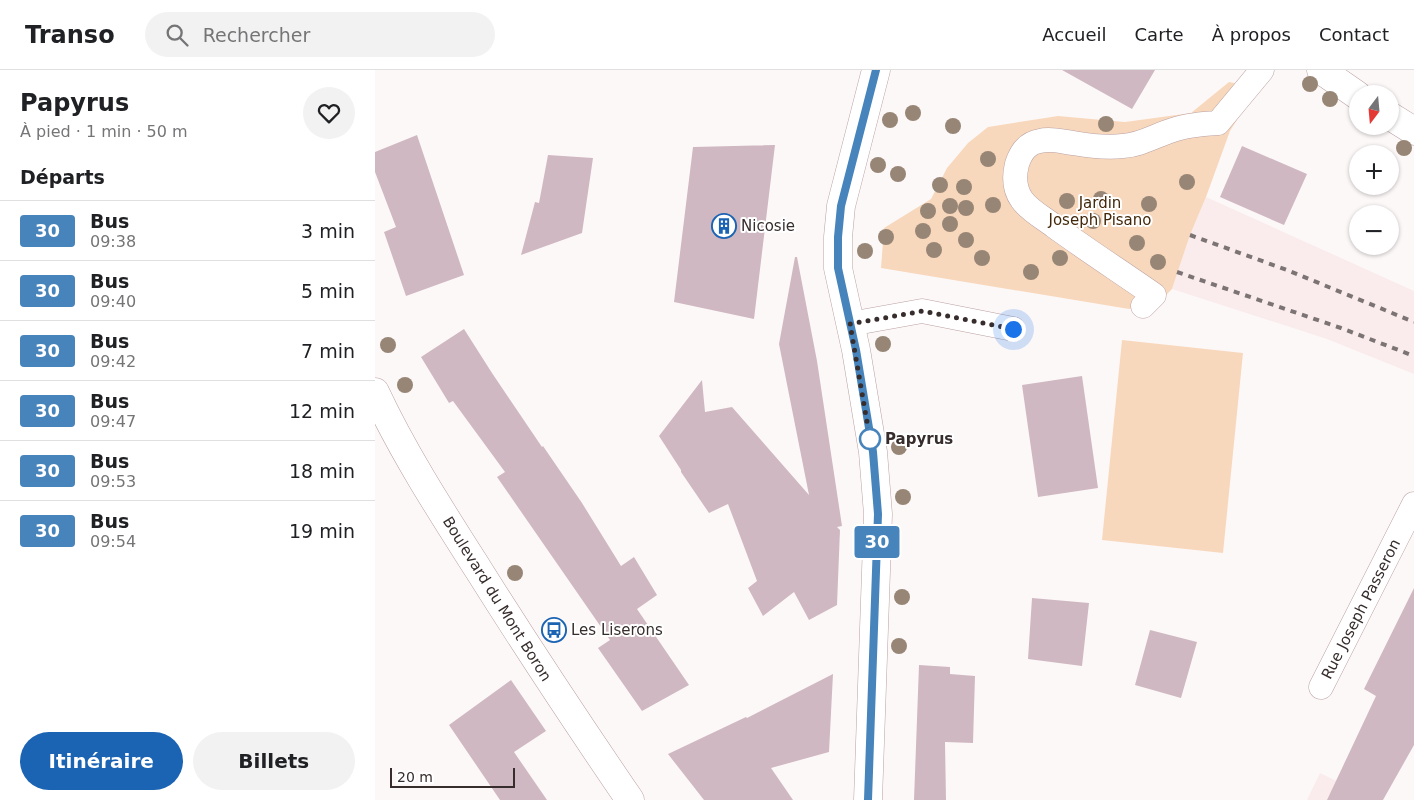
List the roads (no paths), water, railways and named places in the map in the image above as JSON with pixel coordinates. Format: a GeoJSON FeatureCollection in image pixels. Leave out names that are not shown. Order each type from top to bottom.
{"type":"FeatureCollection","features":[{"type":"Feature","properties":{"kind":"street"},"geometry":{"type":"LineString","coordinates":[[867,800],[878,514],[873,452],[838,268],[838,237],[841,206],[877,70]]}},
{"type":"Feature","properties":{"kind":"street"},"geometry":{"type":"LineString","coordinates":[[1321,70],[1349,89]]}},
{"type":"Feature","properties":{"kind":"street"},"geometry":{"type":"LineString","coordinates":[[1399,122],[1414,131]]}},
{"type":"Feature","properties":{"kind":"street","name":"Boulevard du Mont Boron"},"geometry":{"type":"LineString","coordinates":[[375,392],[389,423],[432,497],[543,672],[630,800]]}},
{"type":"Feature","properties":{"kind":"lane"},"geometry":{"type":"LineString","coordinates":[[1143,306],[1154,296],[1070,238],[1022,200],[1018,194],[1015,181],[1016,168],[1025,147],[1040,140],[1101,146],[1123,146],[1137,144],[1173,130],[1195,125],[1218,123],[1262,70]]}},
{"type":"Feature","properties":{"kind":"lane"},"geometry":{"type":"LineString","coordinates":[[850,324],[923,311],[1013,329]]}},
{"type":"Feature","properties":{"kind":"lane","name":"Rue Joseph Passeron"},"geometry":{"type":"LineString","coordinates":[[1321,687],[1414,504]]}},
{"type":"Feature","properties":{"kind":"railway"},"geometry":{"type":"LineString","coordinates":[[1190,235],[1287,270],[1414,322]]}},
{"type":"Feature","properties":{"kind":"railway"},"geometry":{"type":"LineString","coordinates":[[1177,272],[1341,328],[1414,356]]}},
{"type":"Feature","properties":{"kind":"place","name":"Nicosie"},"geometry":{"type":"Point","coordinates":[724,226]}},
{"type":"Feature","properties":{"kind":"place","name":"Papyrus"},"geometry":{"type":"Point","coordinates":[870,439]}},
{"type":"Feature","properties":{"kind":"place","name":"Les Liserons"},"geometry":{"type":"Point","coordinates":[554,630]}},
{"type":"Feature","properties":{"kind":"park label","name":"Jardin Joseph Pisano"},"geometry":{"type":"Point","coordinates":[1100,212]}}]}
